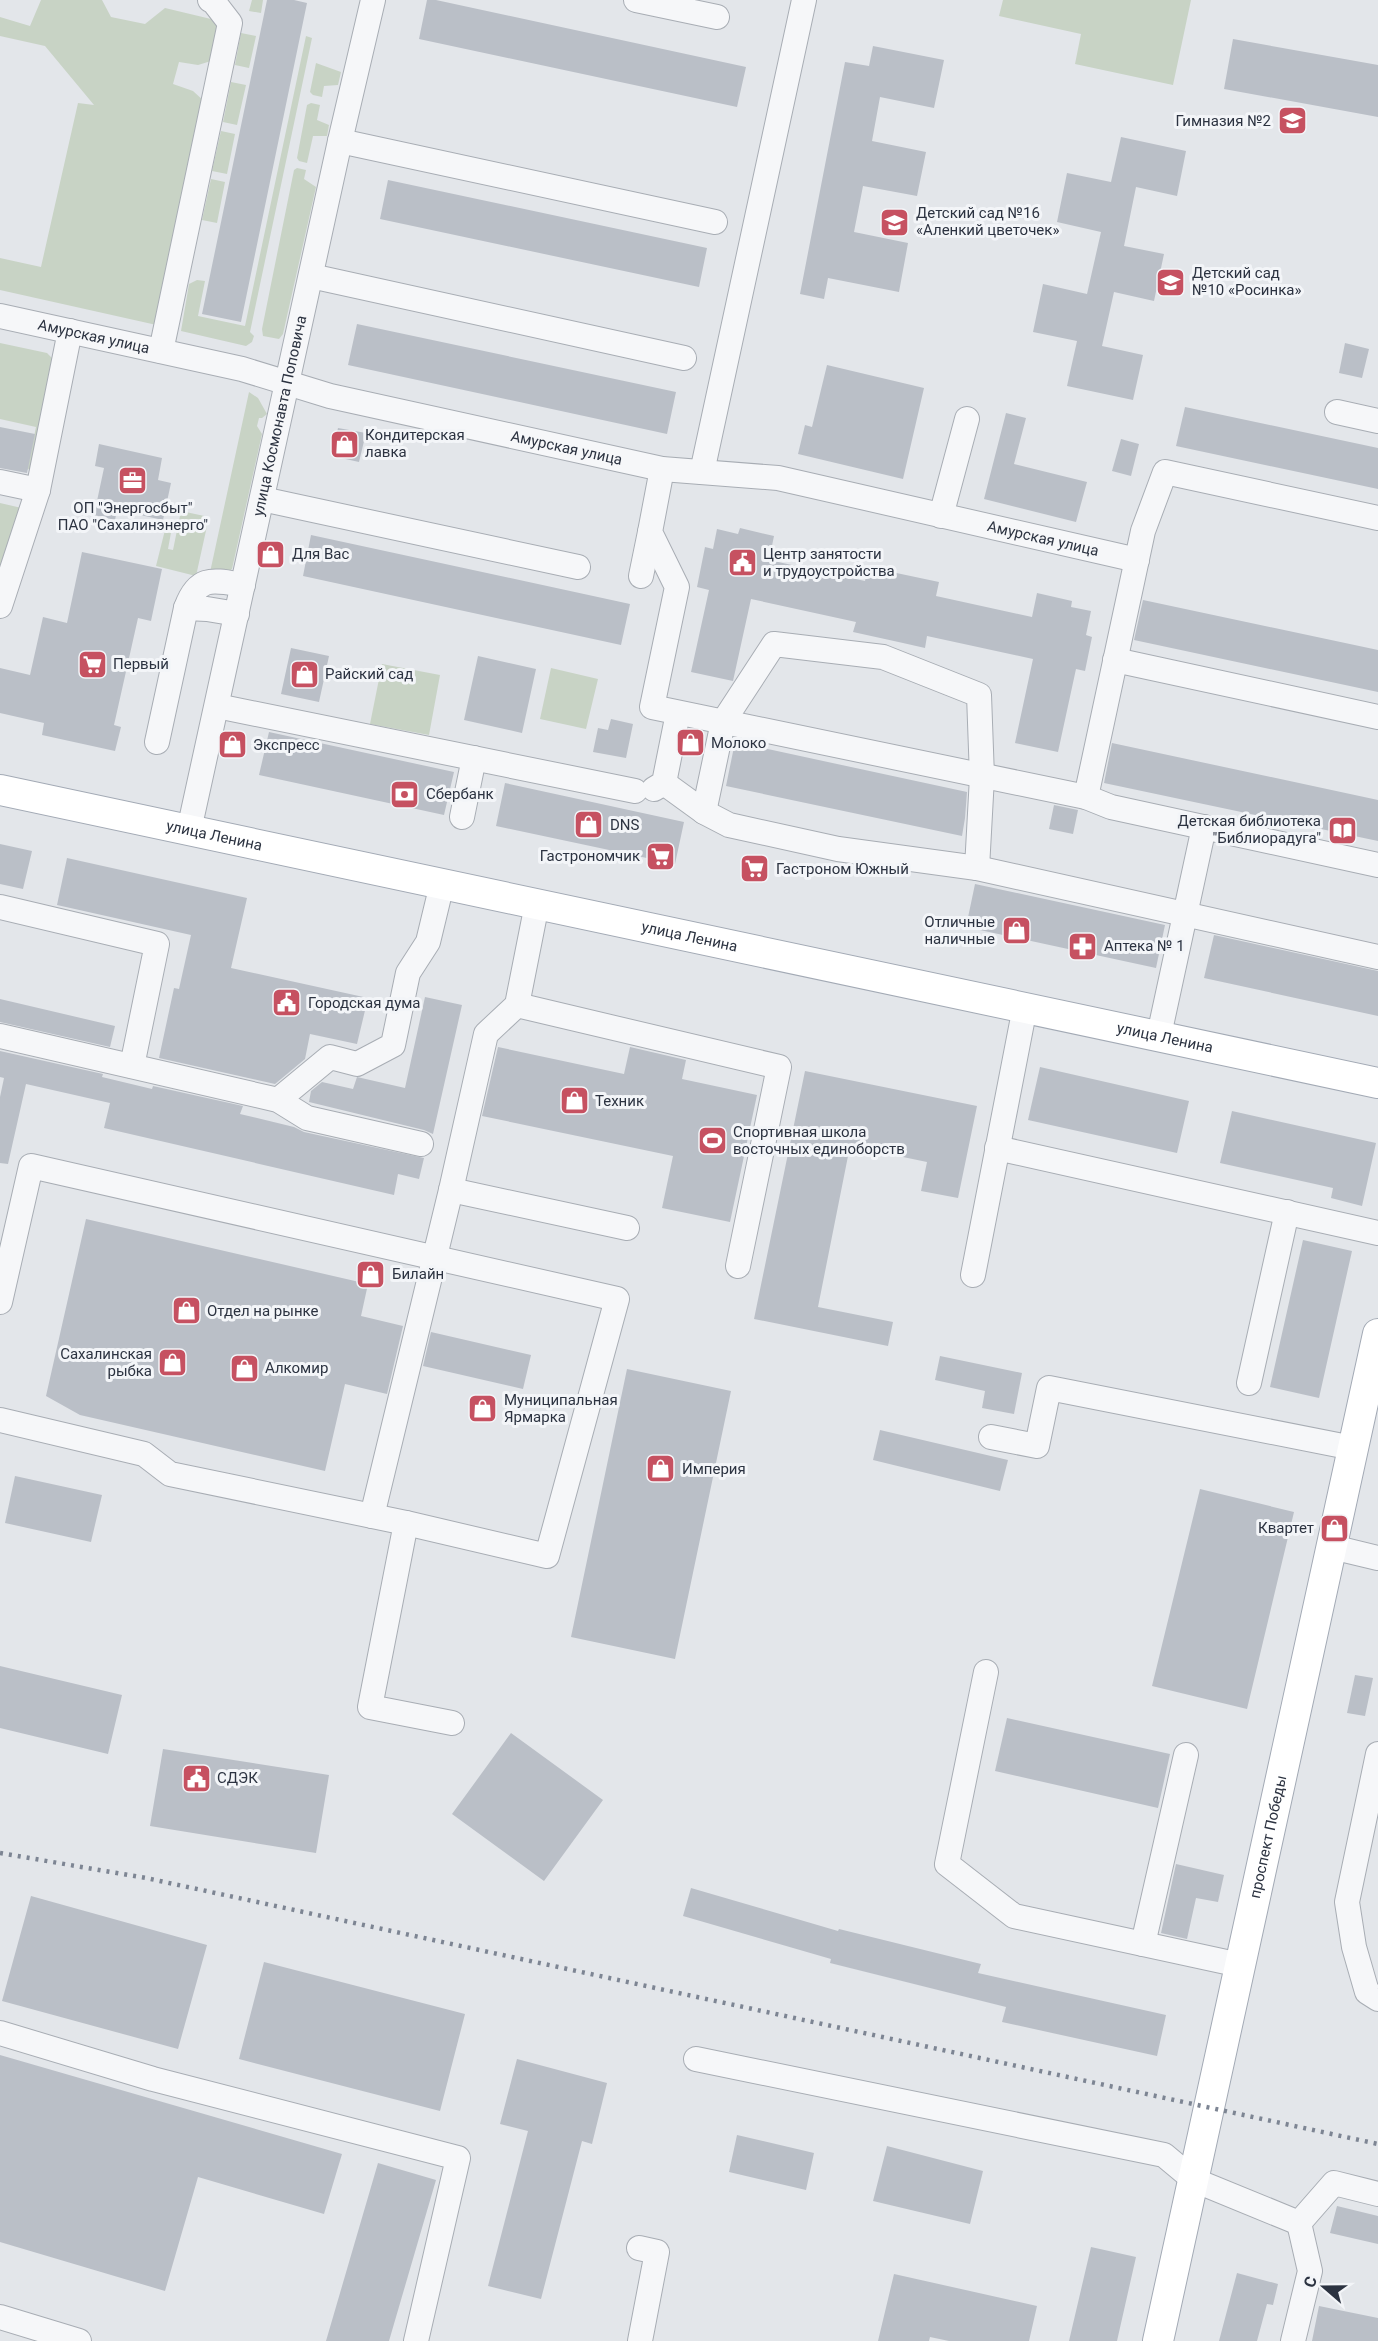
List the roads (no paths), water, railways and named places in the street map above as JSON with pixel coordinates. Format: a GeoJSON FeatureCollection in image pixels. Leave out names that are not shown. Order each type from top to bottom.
{"type":"FeatureCollection","features":[{"type":"Feature","properties":{"kind":"main road","name":"улица Ленина"},"geometry":{"type":"LineString","coordinates":[[0,790],[1378,1083]]}},
{"type":"Feature","properties":{"kind":"main road","name":"проспект Победы"},"geometry":{"type":"LineString","coordinates":[[1158,2341],[1378,1334]]}},
{"type":"Feature","properties":{"kind":"street"},"geometry":{"type":"LineString","coordinates":[[161,351],[230,23],[212,0]]}},
{"type":"Feature","properties":{"kind":"street","name":"улица Космонавта Поповича"},"geometry":{"type":"LineString","coordinates":[[189,830],[373,0]]}},
{"type":"Feature","properties":{"kind":"street"},"geometry":{"type":"LineString","coordinates":[[636,0],[717,16]]}},
{"type":"Feature","properties":{"kind":"street"},"geometry":{"type":"LineString","coordinates":[[702,472],[804,0]]}},
{"type":"Feature","properties":{"kind":"street"},"geometry":{"type":"LineString","coordinates":[[340,141],[715,222]]}},
{"type":"Feature","properties":{"kind":"street"},"geometry":{"type":"LineString","coordinates":[[310,276],[684,358]]}},
{"type":"Feature","properties":{"kind":"street","name":"Амурская улица"},"geometry":{"type":"LineString","coordinates":[[0,315],[242,369],[330,396],[662,469],[778,478],[1137,560]]}},
{"type":"Feature","properties":{"kind":"street"},"geometry":{"type":"LineString","coordinates":[[0,606],[38,490],[70,331]]}},
{"type":"Feature","properties":{"kind":"street"},"geometry":{"type":"LineString","coordinates":[[1337,412],[1378,421]]}},
{"type":"Feature","properties":{"kind":"street"},"geometry":{"type":"LineString","coordinates":[[941,516],[967,419]]}},
{"type":"Feature","properties":{"kind":"street"},"geometry":{"type":"LineString","coordinates":[[641,576],[662,469]]}},
{"type":"Feature","properties":{"kind":"street"},"geometry":{"type":"LineString","coordinates":[[1086,797],[1143,531],[1165,472],[1378,518]]}},
{"type":"Feature","properties":{"kind":"street"},"geometry":{"type":"LineString","coordinates":[[0,482],[38,490]]}},
{"type":"Feature","properties":{"kind":"street"},"geometry":{"type":"LineString","coordinates":[[262,499],[578,567]]}},
{"type":"Feature","properties":{"kind":"street"},"geometry":{"type":"LineString","coordinates":[[650,532],[677,587],[652,707],[1086,797],[1111,807],[1378,865]]}},
{"type":"Feature","properties":{"kind":"street"},"geometry":{"type":"LineString","coordinates":[[157,742],[186,608],[192,593],[200,585],[211,581],[243,585]]}},
{"type":"Feature","properties":{"kind":"street"},"geometry":{"type":"LineString","coordinates":[[186,608],[237,614]]}},
{"type":"Feature","properties":{"kind":"street"},"geometry":{"type":"LineString","coordinates":[[704,812],[723,722],[774,644],[883,657],[979,695],[982,777],[977,868]]}},
{"type":"Feature","properties":{"kind":"street"},"geometry":{"type":"LineString","coordinates":[[1115,660],[1378,717]]}},
{"type":"Feature","properties":{"kind":"street"},"geometry":{"type":"LineString","coordinates":[[217,706],[474,758],[651,788],[729,825],[838,849],[977,868],[1378,957]]}},
{"type":"Feature","properties":{"kind":"street"},"geometry":{"type":"LineString","coordinates":[[651,788],[678,713]]}},
{"type":"Feature","properties":{"kind":"street"},"geometry":{"type":"LineString","coordinates":[[462,817],[474,758]]}},
{"type":"Feature","properties":{"kind":"street"},"geometry":{"type":"LineString","coordinates":[[1159,1035],[1204,827]]}},
{"type":"Feature","properties":{"kind":"street"},"geometry":{"type":"LineString","coordinates":[[278,1100],[330,1057],[357,1064],[393,1045],[408,973],[428,942],[442,884]]}},
{"type":"Feature","properties":{"kind":"street"},"geometry":{"type":"LineString","coordinates":[[372,1516],[451,1190],[486,1034],[517,1005],[537,904]]}},
{"type":"Feature","properties":{"kind":"street"},"geometry":{"type":"LineString","coordinates":[[0,907],[157,944],[132,1066]]}},
{"type":"Feature","properties":{"kind":"street"},"geometry":{"type":"LineString","coordinates":[[517,1005],[779,1067],[738,1266]]}},
{"type":"Feature","properties":{"kind":"street"},"geometry":{"type":"LineString","coordinates":[[973,1275],[1025,1007]]}},
{"type":"Feature","properties":{"kind":"street"},"geometry":{"type":"LineString","coordinates":[[0,1036],[278,1100],[307,1118],[422,1144]]}},
{"type":"Feature","properties":{"kind":"street"},"geometry":{"type":"LineString","coordinates":[[998,1148],[1378,1233]]}},
{"type":"Feature","properties":{"kind":"street"},"geometry":{"type":"LineString","coordinates":[[0,1302],[32,1166],[616,1299],[547,1556],[406,1523],[170,1474],[144,1454],[0,1419]]}},
{"type":"Feature","properties":{"kind":"street"},"geometry":{"type":"LineString","coordinates":[[451,1190],[627,1228]]}},
{"type":"Feature","properties":{"kind":"street"},"geometry":{"type":"LineString","coordinates":[[1248,1383],[1287,1212]]}},
{"type":"Feature","properties":{"kind":"street"},"geometry":{"type":"LineString","coordinates":[[991,1437],[1037,1446],[1049,1388],[1353,1448]]}},
{"type":"Feature","properties":{"kind":"street"},"geometry":{"type":"LineString","coordinates":[[406,1523],[370,1707],[452,1723]]}},
{"type":"Feature","properties":{"kind":"street"},"geometry":{"type":"LineString","coordinates":[[1332,1547],[1378,1558]]}},
{"type":"Feature","properties":{"kind":"street"},"geometry":{"type":"LineString","coordinates":[[986,1672],[947,1864],[1014,1916],[1240,1965]]}},
{"type":"Feature","properties":{"kind":"street"},"geometry":{"type":"LineString","coordinates":[[1378,1754],[1347,1902],[1354,1947],[1367,1992],[1378,1999]]}},
{"type":"Feature","properties":{"kind":"street"},"geometry":{"type":"LineString","coordinates":[[1143,1944],[1186,1755]]}},
{"type":"Feature","properties":{"kind":"street"},"geometry":{"type":"LineString","coordinates":[[0,2033],[153,2079],[458,2158],[416,2341]]}},
{"type":"Feature","properties":{"kind":"street"},"geometry":{"type":"LineString","coordinates":[[696,2060],[1164,2155],[1194,2180],[1299,2223]]}},
{"type":"Feature","properties":{"kind":"street"},"geometry":{"type":"LineString","coordinates":[[1299,2223],[1334,2182],[1378,2194]]}},
{"type":"Feature","properties":{"kind":"street"},"geometry":{"type":"LineString","coordinates":[[1293,2341],[1310,2271],[1299,2223]]}},
{"type":"Feature","properties":{"kind":"street"},"geometry":{"type":"LineString","coordinates":[[639,2248],[657,2252],[640,2341]]}},
{"type":"Feature","properties":{"kind":"street"},"geometry":{"type":"LineString","coordinates":[[0,2317],[79,2341]]}},
{"type":"Feature","properties":{"kind":"railway"},"geometry":{"type":"LineString","coordinates":[[0,1853],[146,1878],[1378,2144]]}},
{"type":"Feature","properties":{"kind":"place","name":"Гимназия №2"},"geometry":{"type":"Point","coordinates":[1292,121]}},
{"type":"Feature","properties":{"kind":"place","name":"Детский сад №16 «Аленкий цветочек»"},"geometry":{"type":"Point","coordinates":[895,222]}},
{"type":"Feature","properties":{"kind":"place","name":"Детский сад №10 «Росинка»"},"geometry":{"type":"Point","coordinates":[1171,282]}},
{"type":"Feature","properties":{"kind":"place","name":"Кондитерская лавка"},"geometry":{"type":"Point","coordinates":[344,444]}},
{"type":"Feature","properties":{"kind":"place","name":"ОП \"Энергосбыт\" ПАО \"Сахалинэнерго\""},"geometry":{"type":"Point","coordinates":[133,481]}},
{"type":"Feature","properties":{"kind":"place","name":"Для Вас"},"geometry":{"type":"Point","coordinates":[271,554]}},
{"type":"Feature","properties":{"kind":"place","name":"Центр занятости и трудоустройства"},"geometry":{"type":"Point","coordinates":[742,563]}},
{"type":"Feature","properties":{"kind":"place","name":"Первый"},"geometry":{"type":"Point","coordinates":[92,664]}},
{"type":"Feature","properties":{"kind":"place","name":"Райский сад"},"geometry":{"type":"Point","coordinates":[304,674]}},
{"type":"Feature","properties":{"kind":"place","name":"Молоко"},"geometry":{"type":"Point","coordinates":[690,743]}},
{"type":"Feature","properties":{"kind":"place","name":"Экспресс"},"geometry":{"type":"Point","coordinates":[232,745]}},
{"type":"Feature","properties":{"kind":"place","name":"Сбербанк"},"geometry":{"type":"Point","coordinates":[405,794]}},
{"type":"Feature","properties":{"kind":"place","name":"DNS"},"geometry":{"type":"Point","coordinates":[589,825]}},
{"type":"Feature","properties":{"kind":"place","name":"Детская библиотека \"Библиорадуга\""},"geometry":{"type":"Point","coordinates":[1342,830]}},
{"type":"Feature","properties":{"kind":"place","name":"Гастрономчик"},"geometry":{"type":"Point","coordinates":[661,856]}},
{"type":"Feature","properties":{"kind":"place","name":"Гастроном Южный"},"geometry":{"type":"Point","coordinates":[755,869]}},
{"type":"Feature","properties":{"kind":"place","name":"Отличные наличные"},"geometry":{"type":"Point","coordinates":[1016,931]}},
{"type":"Feature","properties":{"kind":"place","name":"Аптека № 1"},"geometry":{"type":"Point","coordinates":[1083,946]}},
{"type":"Feature","properties":{"kind":"place","name":"Городская дума"},"geometry":{"type":"Point","coordinates":[287,1003]}},
{"type":"Feature","properties":{"kind":"place","name":"Техник"},"geometry":{"type":"Point","coordinates":[574,1101]}},
{"type":"Feature","properties":{"kind":"place","name":"Спортивная школа восточных единоборств"},"geometry":{"type":"Point","coordinates":[712,1141]}},
{"type":"Feature","properties":{"kind":"place","name":"Билайн"},"geometry":{"type":"Point","coordinates":[371,1274]}},
{"type":"Feature","properties":{"kind":"place","name":"Отдел на рынке"},"geometry":{"type":"Point","coordinates":[186,1311]}},
{"type":"Feature","properties":{"kind":"place","name":"Сахалинская рыбка"},"geometry":{"type":"Point","coordinates":[173,1363]}},
{"type":"Feature","properties":{"kind":"place","name":"Алкомир"},"geometry":{"type":"Point","coordinates":[244,1368]}},
{"type":"Feature","properties":{"kind":"place","name":"Муниципальная Ярмарка"},"geometry":{"type":"Point","coordinates":[483,1409]}},
{"type":"Feature","properties":{"kind":"place","name":"Империя"},"geometry":{"type":"Point","coordinates":[661,1469]}},
{"type":"Feature","properties":{"kind":"place","name":"Квартет"},"geometry":{"type":"Point","coordinates":[1335,1528]}},
{"type":"Feature","properties":{"kind":"place","name":"СДЭК"},"geometry":{"type":"Point","coordinates":[196,1778]}}]}
